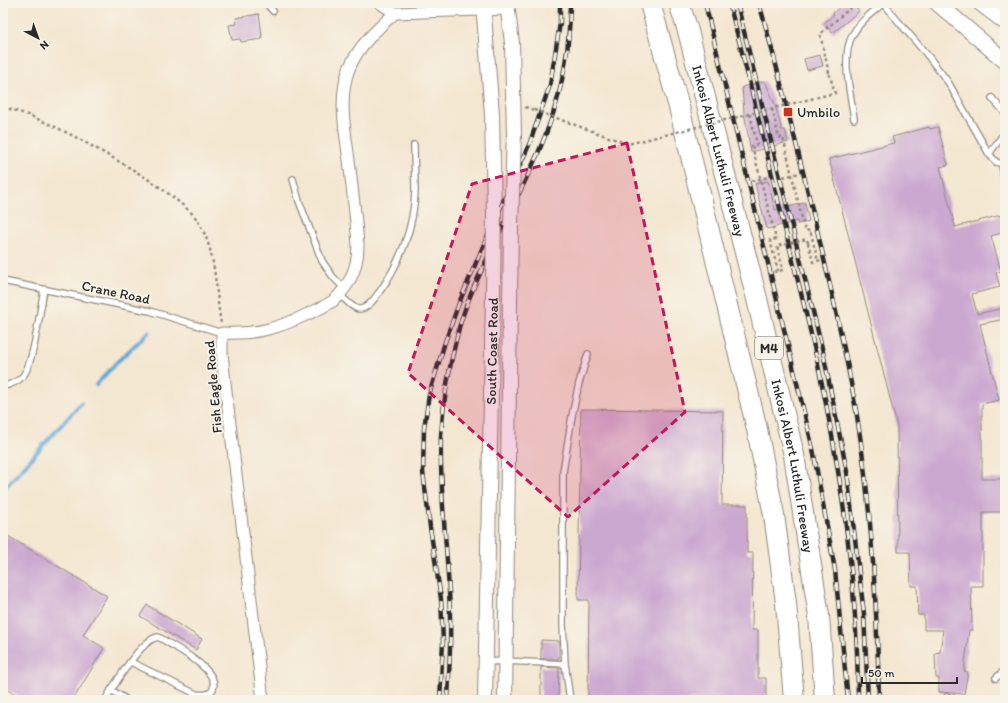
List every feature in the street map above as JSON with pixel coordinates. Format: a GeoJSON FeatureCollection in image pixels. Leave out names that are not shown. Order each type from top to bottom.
{"type":"FeatureCollection","features":[{"type":"Feature","properties":{"kind":"highway","name":"Inkosi Albert Luthuli Freeway"},"geometry":{"type":"LineString","coordinates":[[650,3],[679,107],[757,429],[774,515],[786,603],[794,700]]}},
{"type":"Feature","properties":{"kind":"highway","name":"Inkosi Albert Luthuli Freeway"},"geometry":{"type":"LineString","coordinates":[[679,3],[688,31],[756,291],[794,455],[819,616],[825,700]]}},
{"type":"Feature","properties":{"kind":"main road"},"geometry":{"type":"LineString","coordinates":[[937,3],[1005,61]]}},
{"type":"Feature","properties":{"kind":"main road"},"geometry":{"type":"LineString","coordinates":[[980,3],[1005,22]]}},
{"type":"Feature","properties":{"kind":"street"},"geometry":{"type":"LineString","coordinates":[[380,3],[395,13],[444,12],[484,7],[508,6]]}},
{"type":"Feature","properties":{"kind":"street","name":"South Coast Road"},"geometry":{"type":"LineString","coordinates":[[504,700],[511,224],[514,135],[512,43],[508,6]]}},
{"type":"Feature","properties":{"kind":"street","name":"South Coast Road"},"geometry":{"type":"LineString","coordinates":[[484,7],[492,114],[494,211],[485,700]]}},
{"type":"Feature","properties":{"kind":"street","name":"Fish Eagle Road"},"geometry":{"type":"LineString","coordinates":[[263,700],[224,374],[222,333],[239,334],[282,326],[329,304],[342,292],[351,279],[356,264],[358,246],[346,133],[344,87],[349,69],[360,48],[375,31],[395,13]]}},
{"type":"Feature","properties":{"kind":"lane"},"geometry":{"type":"LineString","coordinates":[[266,3],[273,11]]}},
{"type":"Feature","properties":{"kind":"lane"},"geometry":{"type":"LineString","coordinates":[[854,120],[848,76],[847,57],[849,42],[857,28],[869,15],[884,3],[948,82],[989,154],[992,158],[1004,165],[1005,184]]}},
{"type":"Feature","properties":{"kind":"lane"},"geometry":{"type":"LineString","coordinates":[[992,98],[1005,113]]}},
{"type":"Feature","properties":{"kind":"lane"},"geometry":{"type":"LineString","coordinates":[[989,154],[1005,132]]}},
{"type":"Feature","properties":{"kind":"lane"},"geometry":{"type":"LineString","coordinates":[[293,179],[299,201],[322,261],[342,292],[354,307],[361,309],[371,302],[386,282],[406,241],[410,228],[415,192],[414,145]]}},
{"type":"Feature","properties":{"kind":"lane","name":"Crane Road"},"geometry":{"type":"LineString","coordinates":[[3,281],[156,312],[222,333]]}},
{"type":"Feature","properties":{"kind":"lane"},"geometry":{"type":"LineString","coordinates":[[4,386],[18,381],[22,377],[30,362],[44,290]]}},
{"type":"Feature","properties":{"kind":"lane"},"geometry":{"type":"LineString","coordinates":[[570,700],[563,624],[563,472],[572,416],[579,383],[588,354]]}},
{"type":"Feature","properties":{"kind":"lane"},"geometry":{"type":"LineString","coordinates":[[105,700],[131,662],[144,645],[152,638],[159,637],[206,668],[211,675],[213,688],[208,694],[196,694],[131,662]]}},
{"type":"Feature","properties":{"kind":"lane"},"geometry":{"type":"LineString","coordinates":[[486,662],[505,660],[566,664]]}},
{"type":"Feature","properties":{"kind":"lane"},"geometry":{"type":"LineString","coordinates":[[996,678],[1005,670]]}},
{"type":"Feature","properties":{"kind":"lane"},"geometry":{"type":"LineString","coordinates":[[112,690],[127,700]]}},
{"type":"Feature","properties":{"kind":"path"},"geometry":{"type":"LineString","coordinates":[[526,107],[628,144],[835,93],[820,34],[856,3]]}},
{"type":"Feature","properties":{"kind":"path"},"geometry":{"type":"LineString","coordinates":[[3,107],[43,122],[85,142],[138,172],[183,205],[199,222],[207,240],[211,255],[222,333]]}},
{"type":"Feature","properties":{"kind":"path"},"geometry":{"type":"LineString","coordinates":[[750,114],[757,144],[752,146],[776,239],[770,240],[776,271],[783,270],[777,246],[807,239],[813,262],[819,260],[810,230],[805,231],[783,137],[779,138],[772,109]]}},
{"type":"Feature","properties":{"kind":"path"},"geometry":{"type":"LineString","coordinates":[[783,177],[800,173]]}},
{"type":"Feature","properties":{"kind":"path"},"geometry":{"type":"LineString","coordinates":[[752,181],[769,177]]}},
{"type":"Feature","properties":{"kind":"highlighted area"},"geometry":{"type":"Polygon","coordinates":[[[627,143],[685,412],[568,517],[408,373],[472,184],[627,143]]]}},
{"type":"Feature","properties":{"kind":"building"},"geometry":{"type":"Polygon","coordinates":[[[844,3],[852,3],[859,11],[833,33],[824,23],[844,3]]]}},
{"type":"Feature","properties":{"kind":"building"},"geometry":{"type":"Polygon","coordinates":[[[259,14],[262,39],[241,42],[240,39],[232,40],[229,25],[237,24],[236,18],[259,14]]]}},
{"type":"Feature","properties":{"kind":"building"},"geometry":{"type":"Polygon","coordinates":[[[820,55],[823,66],[807,70],[804,59],[820,55]]]}},
{"type":"Feature","properties":{"kind":"building"},"geometry":{"type":"Polygon","coordinates":[[[765,81],[775,105],[782,130],[785,130],[788,142],[751,152],[744,112],[742,87],[765,81]]]}},
{"type":"Feature","properties":{"kind":"building"},"geometry":{"type":"Polygon","coordinates":[[[929,127],[930,129],[938,127],[948,165],[940,167],[955,227],[1005,214],[1005,232],[991,236],[1001,271],[996,273],[1000,287],[972,294],[977,314],[1004,308],[1005,314],[1005,319],[980,324],[999,400],[982,404],[982,479],[1005,479],[1005,512],[983,512],[983,586],[971,586],[972,630],[969,630],[964,671],[968,672],[964,694],[939,692],[939,678],[936,678],[935,653],[940,652],[943,630],[924,630],[924,615],[918,615],[917,586],[911,586],[910,552],[898,552],[897,426],[829,159],[894,143],[892,137],[929,127]]]}},
{"type":"Feature","properties":{"kind":"building"},"geometry":{"type":"Polygon","coordinates":[[[768,181],[775,210],[805,203],[809,221],[798,224],[797,221],[767,229],[755,184],[768,181]]]}},
{"type":"Feature","properties":{"kind":"building"},"geometry":{"type":"Polygon","coordinates":[[[581,409],[723,411],[722,505],[747,505],[747,553],[753,553],[752,630],[758,630],[758,678],[766,678],[766,700],[588,700],[589,600],[578,600],[581,409]]]}},
{"type":"Feature","properties":{"kind":"building"},"geometry":{"type":"Polygon","coordinates":[[[3,533],[107,596],[83,635],[104,648],[73,700],[24,700],[3,687],[3,533]]]}},
{"type":"Feature","properties":{"kind":"building"},"geometry":{"type":"Polygon","coordinates":[[[147,605],[202,639],[196,650],[140,616],[147,605]]]}},
{"type":"Feature","properties":{"kind":"building"},"geometry":{"type":"Polygon","coordinates":[[[541,640],[559,641],[559,659],[541,659],[541,640]]]}},
{"type":"Feature","properties":{"kind":"building"},"geometry":{"type":"Polygon","coordinates":[[[541,667],[559,668],[558,700],[541,700],[541,667]]]}},
{"type":"Feature","properties":{"kind":"waterway"},"geometry":{"type":"LineString","coordinates":[[96,385],[116,363],[149,332]]}},
{"type":"Feature","properties":{"kind":"waterway"},"geometry":{"type":"LineString","coordinates":[[3,490],[81,403]]}},
{"type":"Feature","properties":{"kind":"railway"},"geometry":{"type":"LineString","coordinates":[[440,700],[443,642],[441,599],[423,472],[424,428],[429,395],[445,342],[459,303],[529,145],[550,85],[560,23],[560,3]]}},
{"type":"Feature","properties":{"kind":"railway"},"geometry":{"type":"LineString","coordinates":[[448,700],[450,617],[441,481],[441,436],[449,373],[460,323],[470,297],[486,260],[533,164],[555,108],[566,57],[569,36],[570,3]]}},
{"type":"Feature","properties":{"kind":"railway"},"geometry":{"type":"LineString","coordinates":[[705,3],[813,449],[835,570],[848,700]]}},
{"type":"Feature","properties":{"kind":"railway"},"geometry":{"type":"LineString","coordinates":[[729,3],[809,326],[834,444],[841,486],[855,614],[858,700]]}},
{"type":"Feature","properties":{"kind":"railway"},"geometry":{"type":"LineString","coordinates":[[737,3],[823,352],[847,472],[864,614],[868,700]]}},
{"type":"Feature","properties":{"kind":"railway"},"geometry":{"type":"LineString","coordinates":[[759,3],[815,221],[853,391],[862,451],[870,522],[877,629],[879,700]]}},
{"type":"Feature","properties":{"kind":"place","name":"Umbilo"},"geometry":{"type":"Point","coordinates":[788,112]}}]}
